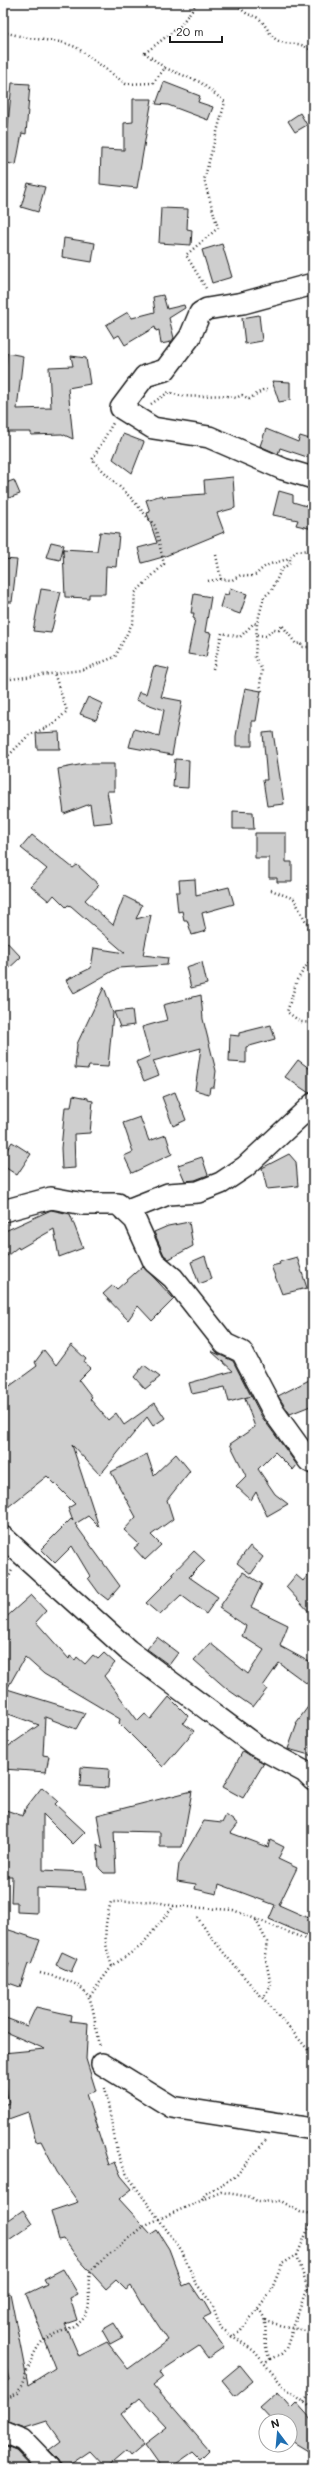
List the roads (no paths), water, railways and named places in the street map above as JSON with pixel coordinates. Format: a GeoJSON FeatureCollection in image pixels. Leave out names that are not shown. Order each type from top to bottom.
{"type":"FeatureCollection","features":[{"type":"Feature","properties":{"kind":"street"},"geometry":{"type":"LineString","coordinates":[[313,284],[243,303],[218,307],[200,313],[190,337],[165,370],[145,376],[125,410],[153,428],[209,437],[283,469],[313,478]]}},
{"type":"Feature","properties":{"kind":"street"},"geometry":{"type":"LineString","coordinates":[[125,1211],[168,1194],[198,1192],[221,1183],[244,1167],[313,1104]]}},
{"type":"Feature","properties":{"kind":"street"},"geometry":{"type":"LineString","coordinates":[[3,1211],[51,1198],[84,1204],[118,1204],[135,1220],[154,1262],[173,1278],[225,1344],[242,1352],[273,1411],[309,1461],[313,1463]]}},
{"type":"Feature","properties":{"kind":"street"},"geometry":{"type":"LineString","coordinates":[[3,1537],[128,1650],[255,1745],[305,1772],[313,1780]]}},
{"type":"Feature","properties":{"kind":"street"},"geometry":{"type":"LineString","coordinates":[[102,2064],[172,2107],[313,2129]]}},
{"type":"Feature","properties":{"kind":"street"},"geometry":{"type":"LineString","coordinates":[[3,2432],[23,2440],[50,2468]]}}]}
